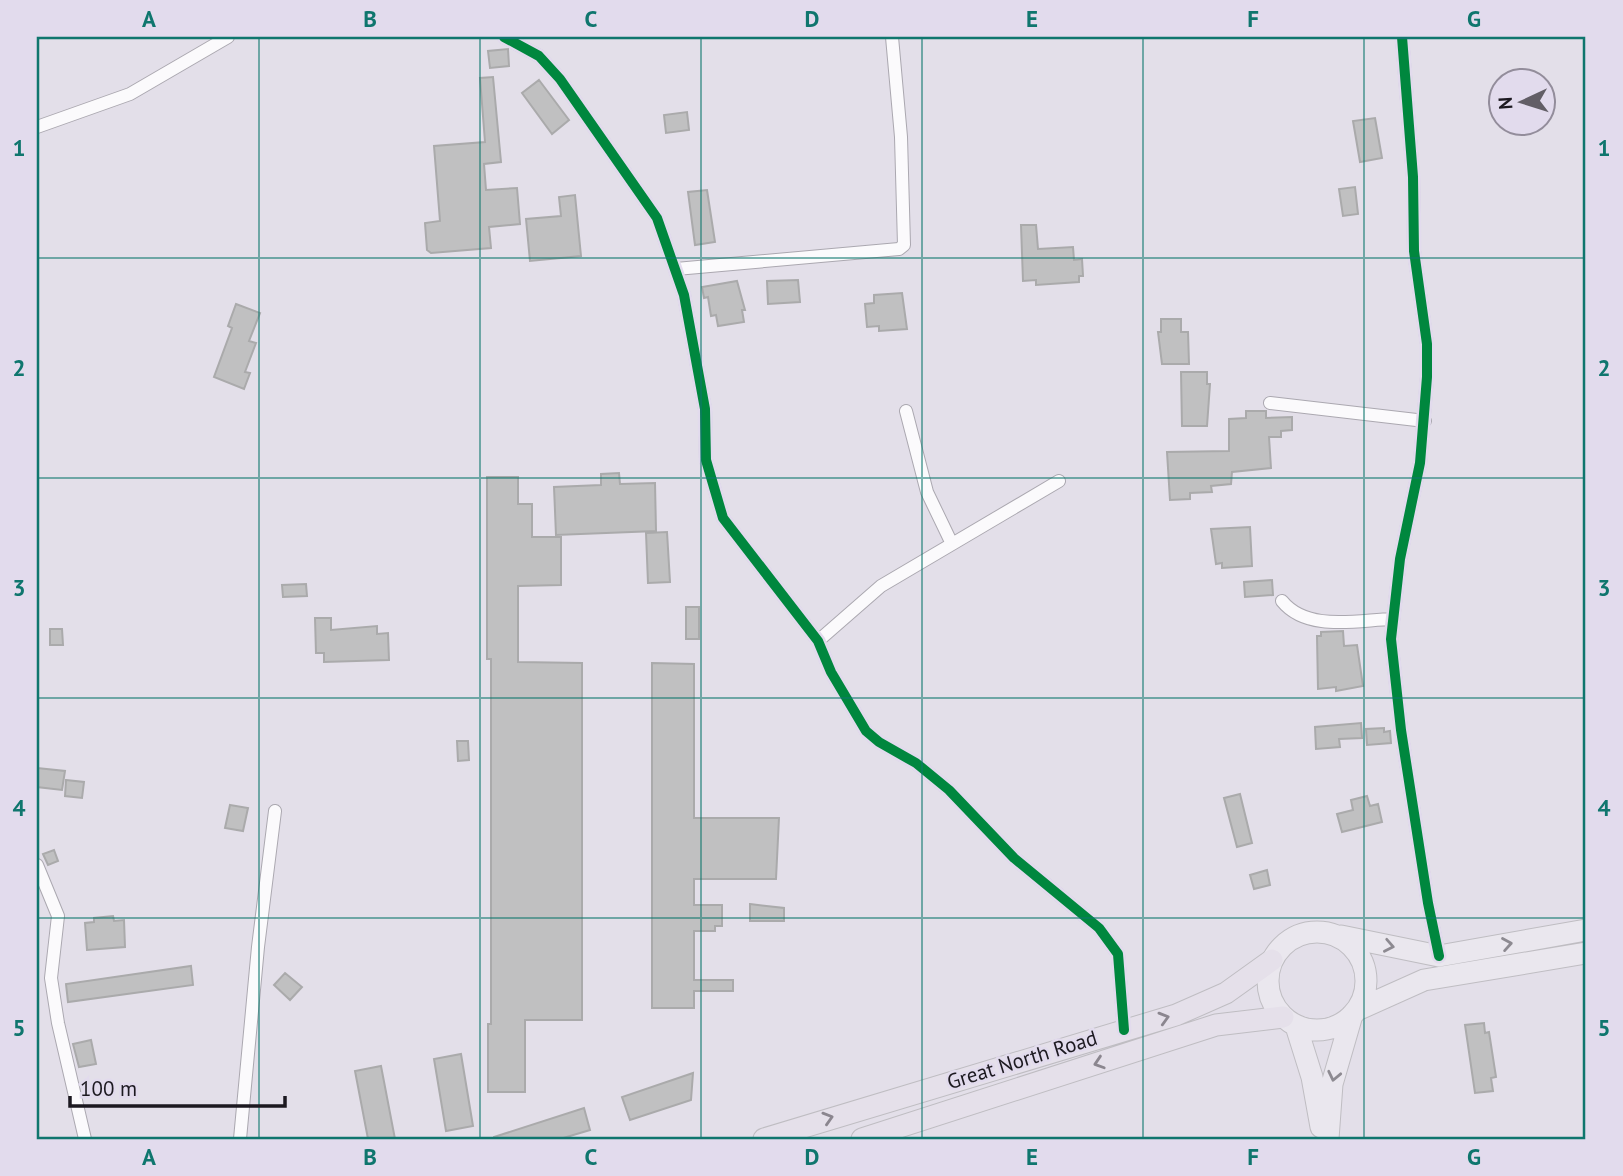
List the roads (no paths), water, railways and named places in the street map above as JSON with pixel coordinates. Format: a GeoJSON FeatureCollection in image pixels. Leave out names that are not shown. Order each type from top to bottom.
{"type":"FeatureCollection","features":[{"type":"Feature","properties":{"kind":"highway","name":"Great North Road"},"geometry":{"type":"LineString","coordinates":[[764,1139],[1176,1015],[1226,993],[1272,960]]}},
{"type":"Feature","properties":{"kind":"highway","name":"Great North Road"},"geometry":{"type":"LineString","coordinates":[[862,1139],[1216,1025],[1290,1021]]}},
{"type":"Feature","properties":{"kind":"main road"},"geometry":{"type":"LineString","coordinates":[[1326,1139],[1312,1077],[1290,1021],[1268,991],[1272,960],[1281,946],[1298,935],[1318,931],[1439,956],[1586,930]]}},
{"type":"Feature","properties":{"kind":"main road"},"geometry":{"type":"LineString","coordinates":[[1326,1139],[1332,1084],[1354,1013],[1364,994],[1364,968],[1357,952],[1338,936]]}},
{"type":"Feature","properties":{"kind":"main road"},"geometry":{"type":"LineString","coordinates":[[1290,1021],[1321,1030],[1338,1026],[1354,1013],[1424,980],[1586,953]]}},
{"type":"Feature","properties":{"kind":"street"},"geometry":{"type":"LineString","coordinates":[[37,127],[130,94],[228,37]]}},
{"type":"Feature","properties":{"kind":"street"},"geometry":{"type":"LineString","coordinates":[[504,37],[539,55],[560,79],[657,218],[684,295],[705,409],[706,460],[723,518],[818,641],[831,672],[866,731],[879,742],[916,763],[949,790],[1014,858],[1099,928],[1118,954],[1124,1030]]}},
{"type":"Feature","properties":{"kind":"street"},"geometry":{"type":"LineString","coordinates":[[676,269],[899,249],[904,245],[901,137],[892,37]]}},
{"type":"Feature","properties":{"kind":"street"},"geometry":{"type":"LineString","coordinates":[[1402,37],[1413,177],[1414,250],[1427,344],[1425,421],[1392,619],[1398,707],[1428,903],[1439,956]]}},
{"type":"Feature","properties":{"kind":"street"},"geometry":{"type":"LineString","coordinates":[[1270,402],[1425,421]]}},
{"type":"Feature","properties":{"kind":"street"},"geometry":{"type":"LineString","coordinates":[[906,411],[927,492],[952,544]]}},
{"type":"Feature","properties":{"kind":"street"},"geometry":{"type":"LineString","coordinates":[[818,641],[881,586],[1059,481]]}},
{"type":"Feature","properties":{"kind":"street"},"geometry":{"type":"LineString","coordinates":[[1282,601],[1291,612],[1309,619],[1329,622],[1392,619]]}},
{"type":"Feature","properties":{"kind":"street"},"geometry":{"type":"LineString","coordinates":[[240,1139],[258,947],[275,811]]}},
{"type":"Feature","properties":{"kind":"street"},"geometry":{"type":"LineString","coordinates":[[37,865],[58,916],[51,978],[58,1023],[85,1139]]}}]}
